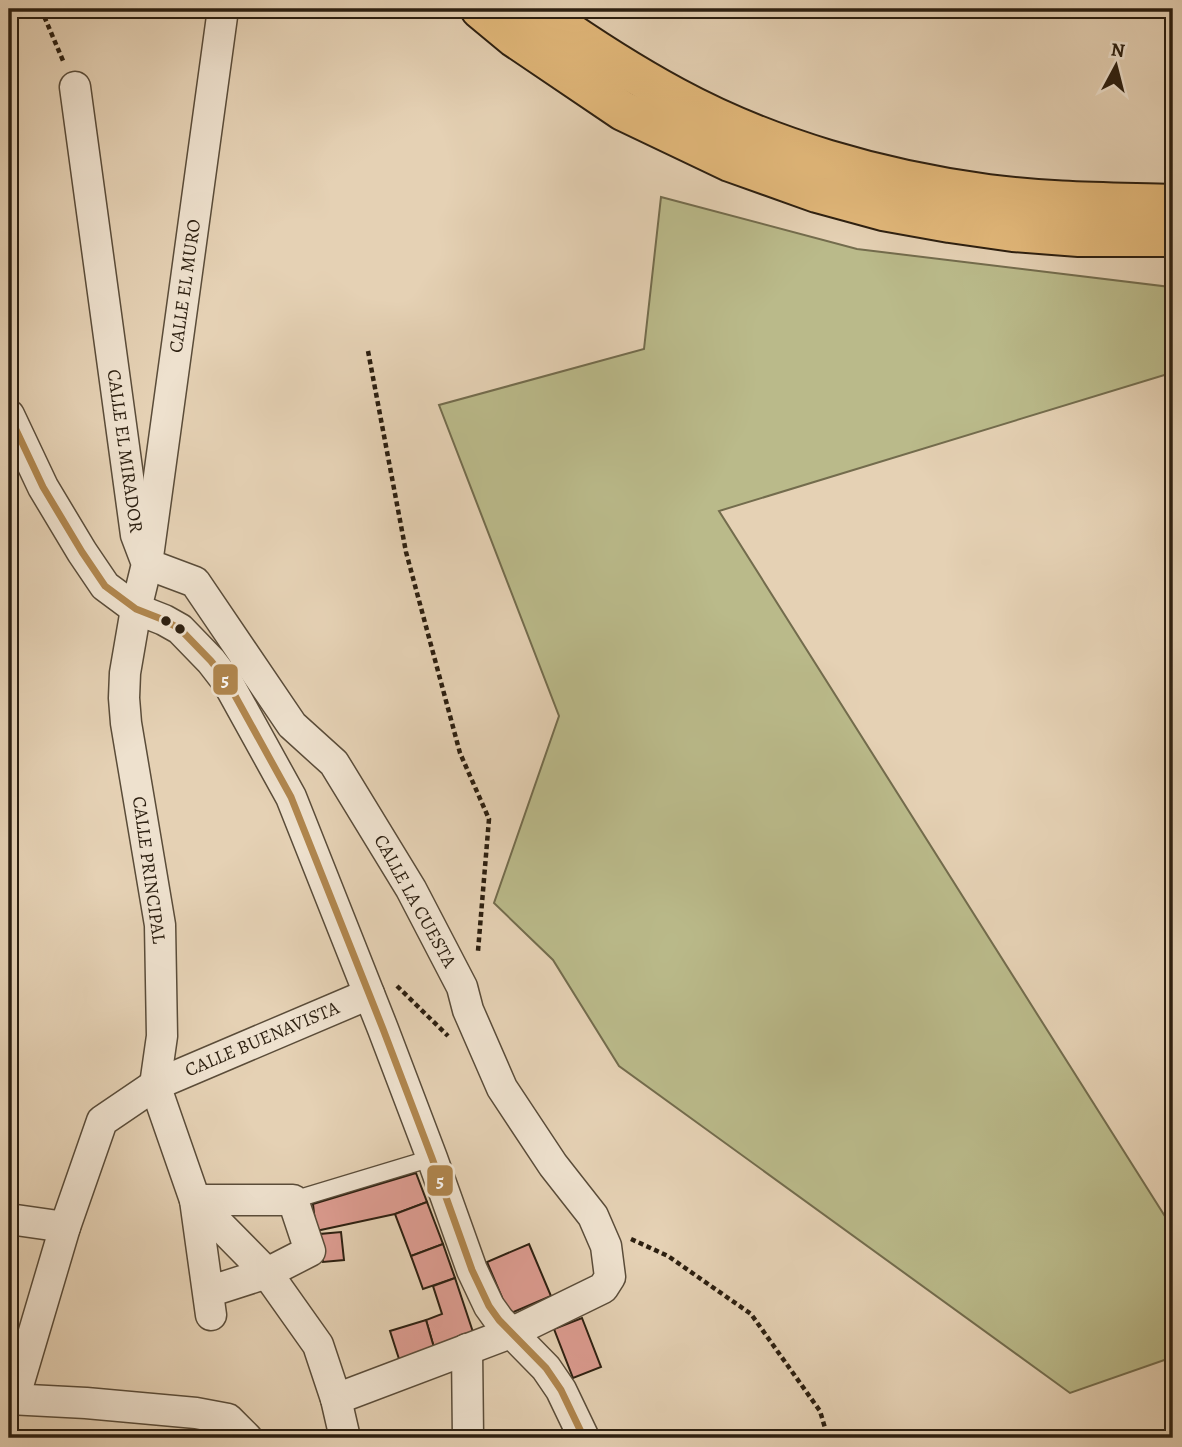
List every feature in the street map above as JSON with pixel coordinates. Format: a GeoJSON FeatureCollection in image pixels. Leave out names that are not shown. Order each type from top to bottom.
{"type":"FeatureCollection","features":[{"type":"Feature","properties":{"kind":"highway"},"geometry":{"type":"LineString","coordinates":[[480,9],[515,38],[623,111],[730,162],[817,193],[883,211],[1013,232],[1079,237],[1173,237]]}},
{"type":"Feature","properties":{"kind":"highway"},"geometry":{"type":"LineString","coordinates":[[536,9],[576,38],[676,98],[725,121],[822,158],[924,184],[988,194],[1055,201],[1173,204]]}},
{"type":"Feature","properties":{"kind":"street","name":"CALLE EL MURO"},"geometry":{"type":"LineString","coordinates":[[147,564],[223,9]]}},
{"type":"Feature","properties":{"kind":"street","name":"CALLE EL MIRADOR"},"geometry":{"type":"LineString","coordinates":[[75,87],[136,535],[147,564]]}},
{"type":"Feature","properties":{"kind":"street"},"geometry":{"type":"LineString","coordinates":[[9,415],[43,487],[105,586],[136,609],[180,629],[228,683],[291,797],[382,989],[432,1158],[472,1270],[489,1306],[499,1320],[545,1368],[561,1390],[584,1438]]}},
{"type":"Feature","properties":{"kind":"street"},"geometry":{"type":"LineString","coordinates":[[136,609],[147,564]]}},
{"type":"Feature","properties":{"kind":"street","name":"CALLE LA CUESTA"},"geometry":{"type":"LineString","coordinates":[[147,564],[195,582],[292,724],[334,762],[411,889],[461,987],[468,1010],[502,1088],[553,1165],[597,1224],[606,1246],[610,1277],[603,1289],[513,1332]]}},
{"type":"Feature","properties":{"kind":"street","name":"CALLE PRINCIPAL"},"geometry":{"type":"LineString","coordinates":[[136,609],[125,673],[124,698],[160,925],[162,1036],[155,1085],[195,1200],[267,1273],[318,1345],[345,1438]]}},
{"type":"Feature","properties":{"kind":"street","name":"CALLE BUENAVISTA"},"geometry":{"type":"LineString","coordinates":[[11,1399],[65,1227],[102,1121],[155,1085],[382,989]]}},
{"type":"Feature","properties":{"kind":"street"},"geometry":{"type":"LineString","coordinates":[[195,1200],[293,1200],[310,1251],[209,1304],[195,1200]]}},
{"type":"Feature","properties":{"kind":"street"},"geometry":{"type":"LineString","coordinates":[[9,1219],[65,1227]]}},
{"type":"Feature","properties":{"kind":"street"},"geometry":{"type":"LineString","coordinates":[[335,1399],[513,1332]]}},
{"type":"Feature","properties":{"kind":"street"},"geometry":{"type":"LineString","coordinates":[[467,1349],[468,1438]]}},
{"type":"Feature","properties":{"kind":"street"},"geometry":{"type":"LineString","coordinates":[[11,1399],[86,1402],[196,1413],[228,1419],[247,1438]]}},
{"type":"Feature","properties":{"kind":"lane"},"geometry":{"type":"LineString","coordinates":[[293,1200],[432,1158]]}},
{"type":"Feature","properties":{"kind":"path"},"geometry":{"type":"LineString","coordinates":[[41,9],[75,87]]}},
{"type":"Feature","properties":{"kind":"path"},"geometry":{"type":"LineString","coordinates":[[368,351],[406,552],[460,753],[489,819],[478,951]]}},
{"type":"Feature","properties":{"kind":"path"},"geometry":{"type":"LineString","coordinates":[[382,989],[453,1041]]}},
{"type":"Feature","properties":{"kind":"path"},"geometry":{"type":"LineString","coordinates":[[597,1224],[668,1256],[751,1314],[820,1411],[828,1438]]}},
{"type":"Feature","properties":{"kind":"green space"},"geometry":{"type":"Polygon","coordinates":[[[661,197],[857,249],[1170,287],[1171,373],[719,511],[1173,1229],[1173,1357],[1070,1393],[619,1066],[553,960],[494,903],[559,716],[439,405],[644,349],[661,197]]]}},
{"type":"Feature","properties":{"kind":"building"},"geometry":{"type":"Polygon","coordinates":[[[416,1173],[427,1202],[395,1214],[316,1231],[313,1204],[416,1173]]]}},
{"type":"Feature","properties":{"kind":"building"},"geometry":{"type":"Polygon","coordinates":[[[427,1202],[443,1244],[411,1256],[395,1214],[427,1202]]]}},
{"type":"Feature","properties":{"kind":"building"},"geometry":{"type":"Polygon","coordinates":[[[341,1232],[344,1260],[323,1262],[320,1234],[341,1232]]]}},
{"type":"Feature","properties":{"kind":"building"},"geometry":{"type":"Polygon","coordinates":[[[443,1244],[455,1278],[423,1289],[411,1256],[443,1244]]]}},
{"type":"Feature","properties":{"kind":"building"},"geometry":{"type":"Polygon","coordinates":[[[529,1244],[551,1296],[509,1314],[487,1262],[529,1244]]]}},
{"type":"Feature","properties":{"kind":"building"},"geometry":{"type":"Polygon","coordinates":[[[455,1278],[475,1338],[435,1351],[426,1320],[442,1314],[433,1286],[455,1278]]]}},
{"type":"Feature","properties":{"kind":"building"},"geometry":{"type":"Polygon","coordinates":[[[582,1318],[601,1367],[573,1378],[554,1329],[582,1318]]]}},
{"type":"Feature","properties":{"kind":"building"},"geometry":{"type":"Polygon","coordinates":[[[426,1320],[435,1351],[400,1362],[390,1331],[426,1320]]]}},
{"type":"Feature","properties":{"kind":"transit line","name":"5"},"geometry":{"type":"LineString","coordinates":[[9,415],[43,487],[105,586],[136,609],[180,629],[228,683],[291,797],[383,1029],[472,1270],[489,1306],[499,1320],[546,1368],[561,1390],[584,1438]]}}]}
